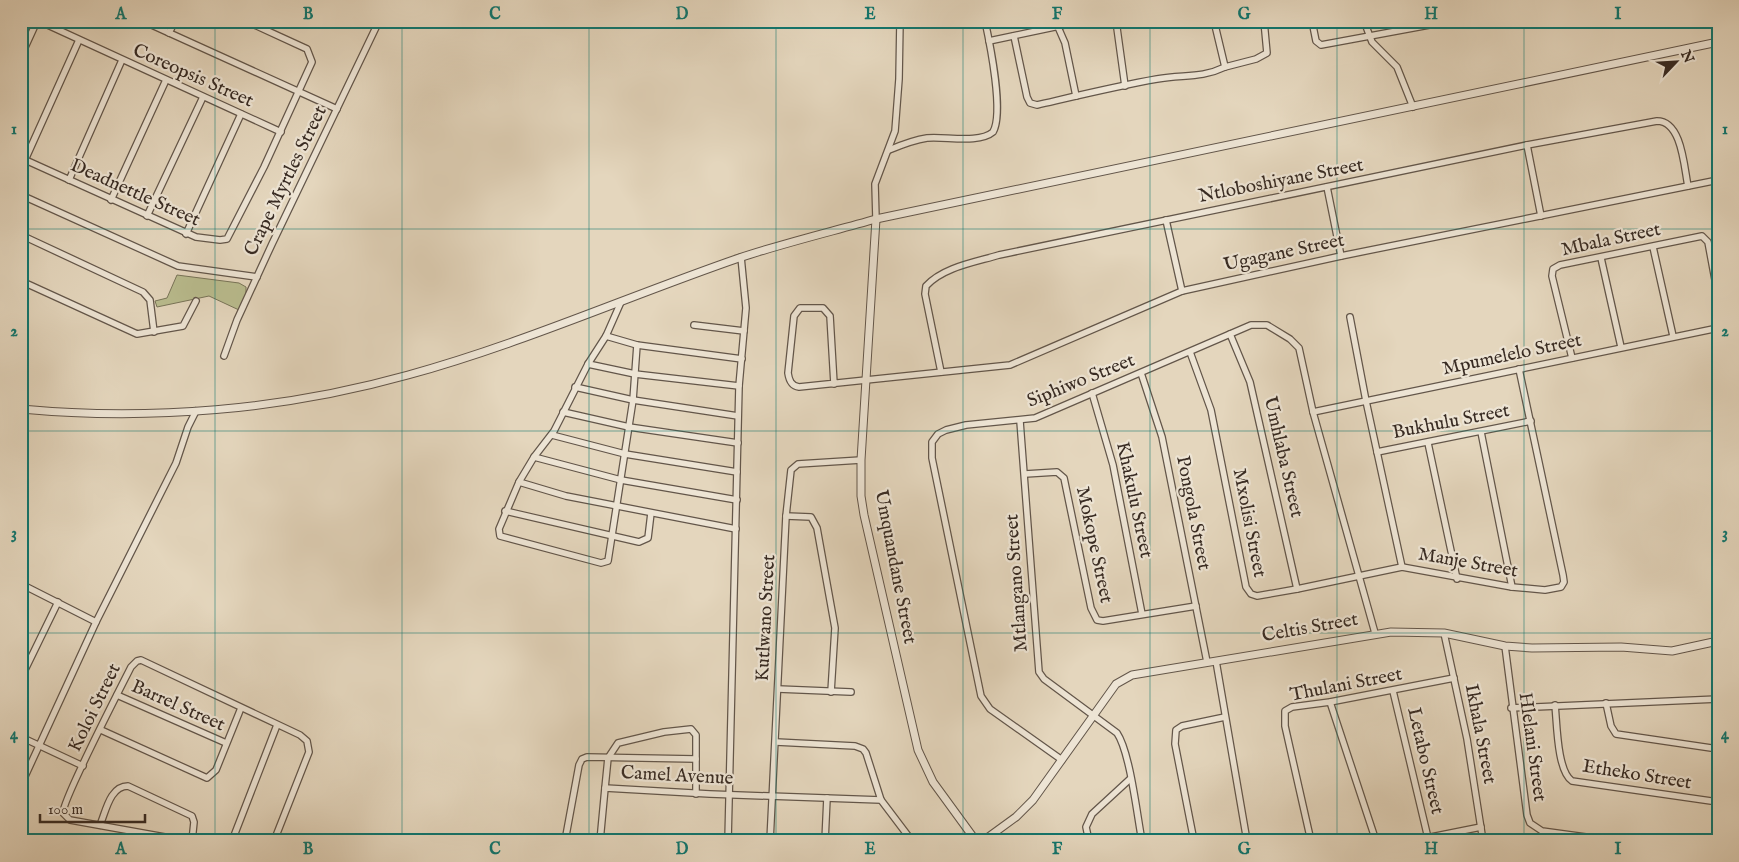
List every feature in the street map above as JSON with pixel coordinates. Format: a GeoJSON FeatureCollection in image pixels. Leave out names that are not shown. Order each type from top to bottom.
{"type":"FeatureCollection","features":[{"type":"Feature","properties":{"kind":"street","name":"Coreopsis Street"},"geometry":{"type":"LineString","coordinates":[[38,21],[281,132]]}},
{"type":"Feature","properties":{"kind":"street"},"geometry":{"type":"LineString","coordinates":[[21,56],[38,21]]}},
{"type":"Feature","properties":{"kind":"street"},"geometry":{"type":"LineString","coordinates":[[143,21],[337,109]]}},
{"type":"Feature","properties":{"kind":"street"},"geometry":{"type":"LineString","coordinates":[[169,33],[175,21]]}},
{"type":"Feature","properties":{"kind":"street","name":"Deadnettle Street"},"geometry":{"type":"LineString","coordinates":[[23,159],[186,234],[212,239],[227,238],[281,132],[312,62],[311,54],[307,49],[246,21]]}},
{"type":"Feature","properties":{"kind":"street","name":"Crape Myrtles Street"},"geometry":{"type":"LineString","coordinates":[[224,356],[237,320],[379,21]]}},
{"type":"Feature","properties":{"kind":"street"},"geometry":{"type":"LineString","coordinates":[[876,219],[875,184],[895,131],[900,21]]}},
{"type":"Feature","properties":{"kind":"street"},"geometry":{"type":"LineString","coordinates":[[889,150],[923,138],[976,138],[993,132],[996,127],[997,111],[985,21]]}},
{"type":"Feature","properties":{"kind":"street"},"geometry":{"type":"LineString","coordinates":[[989,41],[1083,21]]}},
{"type":"Feature","properties":{"kind":"street"},"geometry":{"type":"LineString","coordinates":[[1116,21],[1125,86]]}},
{"type":"Feature","properties":{"kind":"street"},"geometry":{"type":"LineString","coordinates":[[1214,21],[1225,67]]}},
{"type":"Feature","properties":{"kind":"street"},"geometry":{"type":"LineString","coordinates":[[1014,36],[1030,103],[1036,105],[1164,78],[1202,76],[1225,67],[1256,59],[1267,53],[1264,21]]}},
{"type":"Feature","properties":{"kind":"street"},"geometry":{"type":"LineString","coordinates":[[1312,21],[1316,41],[1321,45],[1368,37],[1418,24],[1450,21]]}},
{"type":"Feature","properties":{"kind":"street"},"geometry":{"type":"LineString","coordinates":[[1364,21],[1368,37],[1394,61],[1413,107]]}},
{"type":"Feature","properties":{"kind":"street"},"geometry":{"type":"LineString","coordinates":[[1058,27],[1067,50],[1076,96]]}},
{"type":"Feature","properties":{"kind":"street"},"geometry":{"type":"LineString","coordinates":[[23,159],[79,40]]}},
{"type":"Feature","properties":{"kind":"street"},"geometry":{"type":"LineString","coordinates":[[21,410],[119,414],[196,411],[291,401],[407,376],[621,302],[741,257],[876,219],[1718,42]]}},
{"type":"Feature","properties":{"kind":"street"},"geometry":{"type":"LineString","coordinates":[[69,180],[122,60]]}},
{"type":"Feature","properties":{"kind":"street"},"geometry":{"type":"LineString","coordinates":[[111,200],[166,80]]}},
{"type":"Feature","properties":{"kind":"street"},"geometry":{"type":"LineString","coordinates":[[147,216],[204,97]]}},
{"type":"Feature","properties":{"kind":"street"},"geometry":{"type":"LineString","coordinates":[[186,234],[241,114]]}},
{"type":"Feature","properties":{"kind":"street","name":"Ntloboshiyane Street"},"geometry":{"type":"LineString","coordinates":[[941,372],[925,294],[926,286],[931,281],[969,264],[999,255],[1528,145],[1662,121],[1675,130],[1688,186]]}},
{"type":"Feature","properties":{"kind":"street"},"geometry":{"type":"LineString","coordinates":[[1528,145],[1541,216]]}},
{"type":"Feature","properties":{"kind":"street","name":"Ugagane Street"},"geometry":{"type":"LineString","coordinates":[[834,384],[830,316],[822,308],[800,308],[794,316],[788,373],[793,385],[799,387],[866,382],[1015,364],[1182,291],[1341,256],[1718,180]]}},
{"type":"Feature","properties":{"kind":"street"},"geometry":{"type":"LineString","coordinates":[[1327,188],[1341,256]]}},
{"type":"Feature","properties":{"kind":"street"},"geometry":{"type":"LineString","coordinates":[[21,195],[178,266],[257,277]]}},
{"type":"Feature","properties":{"kind":"street","name":"Umquandane Street"},"geometry":{"type":"LineString","coordinates":[[876,219],[861,460],[864,515],[918,750],[933,782],[976,841]]}},
{"type":"Feature","properties":{"kind":"street"},"geometry":{"type":"LineString","coordinates":[[1166,220],[1182,291]]}},
{"type":"Feature","properties":{"kind":"street"},"geometry":{"type":"LineString","coordinates":[[21,235],[143,292],[150,300],[154,332]]}},
{"type":"Feature","properties":{"kind":"street","name":"Mbala Street"},"geometry":{"type":"LineString","coordinates":[[1572,358],[1552,273],[1553,269],[1560,265],[1601,258],[1698,236],[1705,237],[1708,242],[1718,296]]}},
{"type":"Feature","properties":{"kind":"street"},"geometry":{"type":"LineString","coordinates":[[1653,247],[1673,336]]}},
{"type":"Feature","properties":{"kind":"street"},"geometry":{"type":"LineString","coordinates":[[728,841],[738,416],[746,295],[741,257]]}},
{"type":"Feature","properties":{"kind":"street"},"geometry":{"type":"LineString","coordinates":[[1601,258],[1621,347]]}},
{"type":"Feature","properties":{"kind":"street"},"geometry":{"type":"LineString","coordinates":[[21,281],[137,334],[183,326],[196,301]]}},
{"type":"Feature","properties":{"kind":"street"},"geometry":{"type":"LineString","coordinates":[[621,302],[606,336],[575,387],[552,435],[534,457],[519,482],[505,511],[498,532],[500,536],[601,563],[609,559],[633,400],[637,345]]}},
{"type":"Feature","properties":{"kind":"street","name":"Manje Street"},"geometry":{"type":"LineString","coordinates":[[1350,317],[1402,567],[1512,588],[1555,589],[1561,587],[1564,582],[1519,369]]}},
{"type":"Feature","properties":{"kind":"street","name":"Siphiwo Street"},"geometry":{"type":"LineString","coordinates":[[1062,760],[990,709],[981,696],[932,458],[932,442],[938,434],[946,430],[966,425],[1020,421],[1046,414],[1251,325],[1262,324],[1296,344],[1300,353],[1313,412],[1375,633]]}},
{"type":"Feature","properties":{"kind":"street"},"geometry":{"type":"LineString","coordinates":[[694,325],[744,331]]}},
{"type":"Feature","properties":{"kind":"street","name":"Mpumelelo Street"},"geometry":{"type":"LineString","coordinates":[[1313,412],[1718,328]]}},
{"type":"Feature","properties":{"kind":"street","name":"Umhlaba Street"},"geometry":{"type":"LineString","coordinates":[[1230,334],[1250,382],[1297,589]]}},
{"type":"Feature","properties":{"kind":"street"},"geometry":{"type":"LineString","coordinates":[[606,336],[637,345],[742,359]]}},
{"type":"Feature","properties":{"kind":"street","name":"Mxolisi Street"},"geometry":{"type":"LineString","coordinates":[[1190,352],[1214,424],[1246,587],[1251,594],[1257,596],[1297,589],[1402,567]]}},
{"type":"Feature","properties":{"kind":"street"},"geometry":{"type":"LineString","coordinates":[[588,364],[635,374],[739,386]]}},
{"type":"Feature","properties":{"kind":"street","name":"Pongola Street"},"geometry":{"type":"LineString","coordinates":[[1141,373],[1162,436],[1207,662]]}},
{"type":"Feature","properties":{"kind":"street"},"geometry":{"type":"LineString","coordinates":[[575,387],[633,400],[738,416]]}},
{"type":"Feature","properties":{"kind":"street","name":"Khakulu Street"},"geometry":{"type":"LineString","coordinates":[[1092,393],[1114,472],[1142,614]]}},
{"type":"Feature","properties":{"kind":"street"},"geometry":{"type":"LineString","coordinates":[[21,785],[96,622],[176,463],[188,427],[196,411]]}},
{"type":"Feature","properties":{"kind":"street"},"geometry":{"type":"LineString","coordinates":[[563,412],[629,427],[738,443]]}},
{"type":"Feature","properties":{"kind":"street","name":"Mtlangano Street"},"geometry":{"type":"LineString","coordinates":[[1020,421],[1038,669],[1044,679],[1094,716],[1121,739],[1142,841]]}},
{"type":"Feature","properties":{"kind":"street","name":"Bukhulu Street"},"geometry":{"type":"LineString","coordinates":[[1378,452],[1530,421]]}},
{"type":"Feature","properties":{"kind":"street"},"geometry":{"type":"LineString","coordinates":[[1481,432],[1512,588]]}},
{"type":"Feature","properties":{"kind":"street"},"geometry":{"type":"LineString","coordinates":[[552,435],[625,454],[737,472]]}},
{"type":"Feature","properties":{"kind":"street"},"geometry":{"type":"LineString","coordinates":[[1428,443],[1457,578]]}},
{"type":"Feature","properties":{"kind":"street"},"geometry":{"type":"LineString","coordinates":[[534,457],[621,480],[737,500]]}},
{"type":"Feature","properties":{"kind":"street","name":"Kutlwano Street"},"geometry":{"type":"LineString","coordinates":[[770,841],[786,516],[792,467],[798,464],[861,460]]}},
{"type":"Feature","properties":{"kind":"street","name":"Mokope Street"},"geometry":{"type":"LineString","coordinates":[[1025,474],[1056,472],[1064,478],[1091,608],[1097,620],[1103,621],[1196,606]]}},
{"type":"Feature","properties":{"kind":"street"},"geometry":{"type":"LineString","coordinates":[[519,482],[553,493],[616,507],[736,529]]}},
{"type":"Feature","properties":{"kind":"street"},"geometry":{"type":"LineString","coordinates":[[505,511],[637,542],[644,541],[648,536],[651,513]]}},
{"type":"Feature","properties":{"kind":"street"},"geometry":{"type":"LineString","coordinates":[[786,516],[811,517],[817,528],[835,628],[830,692]]}},
{"type":"Feature","properties":{"kind":"street"},"geometry":{"type":"LineString","coordinates":[[21,585],[96,622]]}},
{"type":"Feature","properties":{"kind":"street"},"geometry":{"type":"LineString","coordinates":[[21,678],[58,602]]}},
{"type":"Feature","properties":{"kind":"street","name":"Celtis Street"},"geometry":{"type":"LineString","coordinates":[[983,841],[1026,808],[1116,684],[1126,676],[1375,633],[1408,631],[1444,633],[1505,646],[1621,647],[1672,651],[1718,641]]}},
{"type":"Feature","properties":{"kind":"street","name":"Ikhala Street"},"geometry":{"type":"LineString","coordinates":[[1444,633],[1472,769],[1483,841]]}},
{"type":"Feature","properties":{"kind":"street","name":"Hlelani Street"},"geometry":{"type":"LineString","coordinates":[[1505,646],[1511,708],[1526,815],[1530,822],[1542,831],[1615,841]]}},
{"type":"Feature","properties":{"kind":"street","name":"Koloi Street"},"geometry":{"type":"LineString","coordinates":[[187,841],[70,820],[63,813],[64,805],[82,766],[133,664],[141,660],[304,738],[310,749],[274,841]]}},
{"type":"Feature","properties":{"kind":"street"},"geometry":{"type":"LineString","coordinates":[[1216,661],[1247,841]]}},
{"type":"Feature","properties":{"kind":"street","name":"Thulani Street"},"geometry":{"type":"LineString","coordinates":[[1311,841],[1283,714],[1292,707],[1393,691],[1454,678]]}},
{"type":"Feature","properties":{"kind":"street"},"geometry":{"type":"LineString","coordinates":[[778,689],[851,692]]}},
{"type":"Feature","properties":{"kind":"street","name":"Letabo Street"},"geometry":{"type":"LineString","coordinates":[[1393,691],[1428,838]]}},
{"type":"Feature","properties":{"kind":"street","name":"Barrel Street"},"geometry":{"type":"LineString","coordinates":[[118,695],[226,743]]}},
{"type":"Feature","properties":{"kind":"street"},"geometry":{"type":"LineString","coordinates":[[1511,708],[1718,699]]}},
{"type":"Feature","properties":{"kind":"street"},"geometry":{"type":"LineString","coordinates":[[1330,702],[1376,841]]}},
{"type":"Feature","properties":{"kind":"street"},"geometry":{"type":"LineString","coordinates":[[1606,703],[1611,726],[1622,736],[1718,749]]}},
{"type":"Feature","properties":{"kind":"street","name":"Etheko Street"},"geometry":{"type":"LineString","coordinates":[[1555,705],[1563,768],[1568,778],[1572,781],[1718,802]]}},
{"type":"Feature","properties":{"kind":"street"},"geometry":{"type":"LineString","coordinates":[[101,730],[206,778],[211,776],[216,770],[241,708]]}},
{"type":"Feature","properties":{"kind":"street"},"geometry":{"type":"LineString","coordinates":[[1194,841],[1175,744],[1176,730],[1182,726],[1225,717]]}},
{"type":"Feature","properties":{"kind":"street"},"geometry":{"type":"LineString","coordinates":[[232,841],[278,725]]}},
{"type":"Feature","properties":{"kind":"street"},"geometry":{"type":"LineString","coordinates":[[605,788],[608,758],[614,747],[623,741],[687,728],[692,729],[696,735],[696,794]]}},
{"type":"Feature","properties":{"kind":"street"},"geometry":{"type":"LineString","coordinates":[[21,737],[82,766]]}},
{"type":"Feature","properties":{"kind":"street"},"geometry":{"type":"LineString","coordinates":[[776,742],[863,748],[881,800],[912,841]]}},
{"type":"Feature","properties":{"kind":"street"},"geometry":{"type":"LineString","coordinates":[[565,841],[580,761],[587,757],[696,760]]}},
{"type":"Feature","properties":{"kind":"street"},"geometry":{"type":"LineString","coordinates":[[1089,841],[1086,827],[1092,814],[1130,780]]}},
{"type":"Feature","properties":{"kind":"street"},"geometry":{"type":"LineString","coordinates":[[100,826],[114,792],[121,786],[128,786],[192,816],[194,825],[192,841]]}},
{"type":"Feature","properties":{"kind":"street","name":"Camel Avenue"},"geometry":{"type":"LineString","coordinates":[[600,841],[605,788],[696,794],[881,800]]}},
{"type":"Feature","properties":{"kind":"street"},"geometry":{"type":"LineString","coordinates":[[825,841],[827,798]]}},
{"type":"Feature","properties":{"kind":"street"},"geometry":{"type":"LineString","coordinates":[[1411,841],[1481,827]]}},
{"type":"Feature","properties":{"kind":"green space"},"geometry":{"type":"Polygon","coordinates":[[[177,275],[239,283],[246,287],[246,296],[239,310],[209,296],[157,307],[155,301],[167,298],[177,275]]]}}]}
